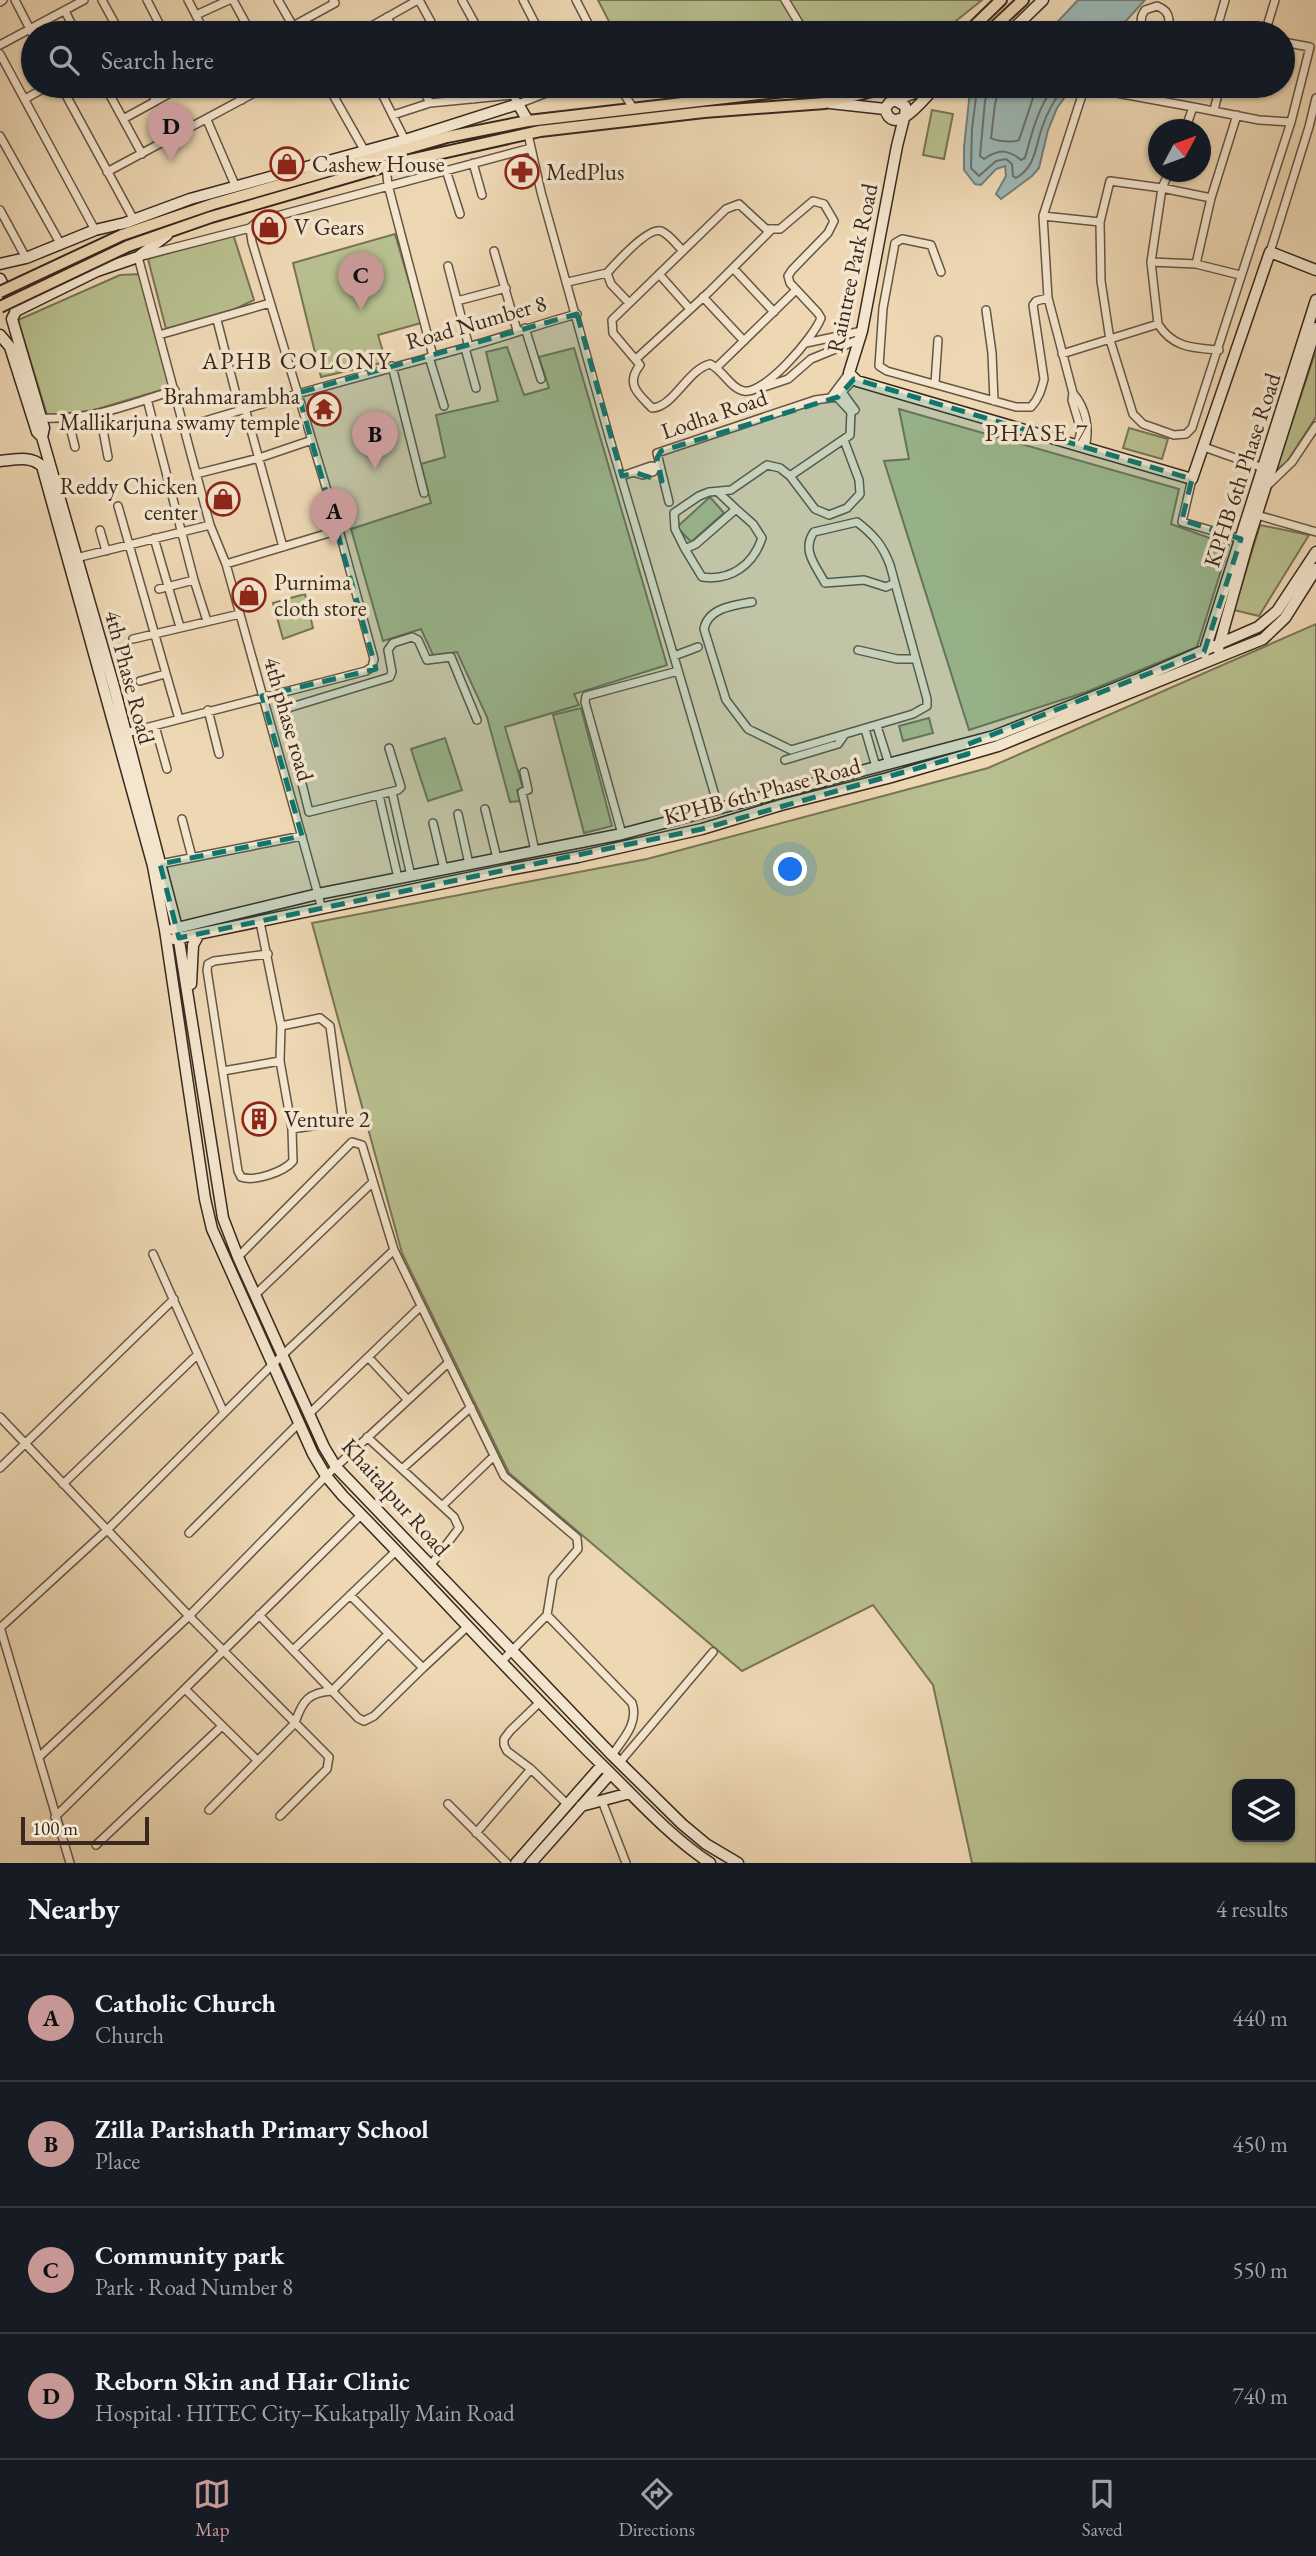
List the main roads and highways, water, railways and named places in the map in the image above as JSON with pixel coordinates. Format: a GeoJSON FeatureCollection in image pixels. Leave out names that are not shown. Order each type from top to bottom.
{"type":"FeatureCollection","features":[{"type":"Feature","properties":{"kind":"main road"},"geometry":{"type":"LineString","coordinates":[[979,21],[1001,0]]}},
{"type":"Feature","properties":{"kind":"main road"},"geometry":{"type":"LineString","coordinates":[[1001,21],[1023,0]]}},
{"type":"Feature","properties":{"kind":"main road"},"geometry":{"type":"LineString","coordinates":[[0,292],[122,235],[367,154],[528,121],[722,98]]}},
{"type":"Feature","properties":{"kind":"main road"},"geometry":{"type":"LineString","coordinates":[[0,307],[128,246],[176,228],[386,166],[528,134],[704,112],[825,103],[845,98]]}},
{"type":"Feature","properties":{"kind":"water"},"geometry":{"type":"Polygon","coordinates":[[[1078,0],[1145,0],[1126,21],[1058,21],[1078,0]]]}},
{"type":"Feature","properties":{"kind":"water"},"geometry":{"type":"Polygon","coordinates":[[[969,98],[1064,98],[1048,130],[1039,168],[1001,199],[996,194],[1006,176],[1005,166],[996,169],[981,185],[975,184],[964,170],[969,98]]]}},
{"type":"Feature","properties":{"kind":"place","name":"Reborn Skin and Hair Clinic"},"geometry":{"type":"Point","coordinates":[171,161]}},
{"type":"Feature","properties":{"kind":"place","name":"Cashew House"},"geometry":{"type":"Point","coordinates":[287,164]}},
{"type":"Feature","properties":{"kind":"place","name":"MedPlus"},"geometry":{"type":"Point","coordinates":[522,172]}},
{"type":"Feature","properties":{"kind":"place","name":"V Gears"},"geometry":{"type":"Point","coordinates":[269,227]}},
{"type":"Feature","properties":{"kind":"place","name":"Community park"},"geometry":{"type":"Point","coordinates":[361,310]}},
{"type":"Feature","properties":{"kind":"place","name":"Brahmarambha Mallikarjuna swamy temple"},"geometry":{"type":"Point","coordinates":[324,409]}},
{"type":"Feature","properties":{"kind":"place","name":"Zilla Parishath Primary School"},"geometry":{"type":"Point","coordinates":[375,469]}},
{"type":"Feature","properties":{"kind":"place","name":"Reddy Chicken center"},"geometry":{"type":"Point","coordinates":[223,499]}},
{"type":"Feature","properties":{"kind":"place","name":"Catholic Church"},"geometry":{"type":"Point","coordinates":[334,546]}},
{"type":"Feature","properties":{"kind":"place","name":"Purnima cloth store"},"geometry":{"type":"Point","coordinates":[249,595]}},
{"type":"Feature","properties":{"kind":"place","name":"Venture 2"},"geometry":{"type":"Point","coordinates":[259,1119]}},
{"type":"Feature","properties":{"kind":"district","name":"APHB COLONY"},"geometry":{"type":"Point","coordinates":[297,361]}},
{"type":"Feature","properties":{"kind":"district","name":"PHASE 7"},"geometry":{"type":"Point","coordinates":[1037,433]}}]}
